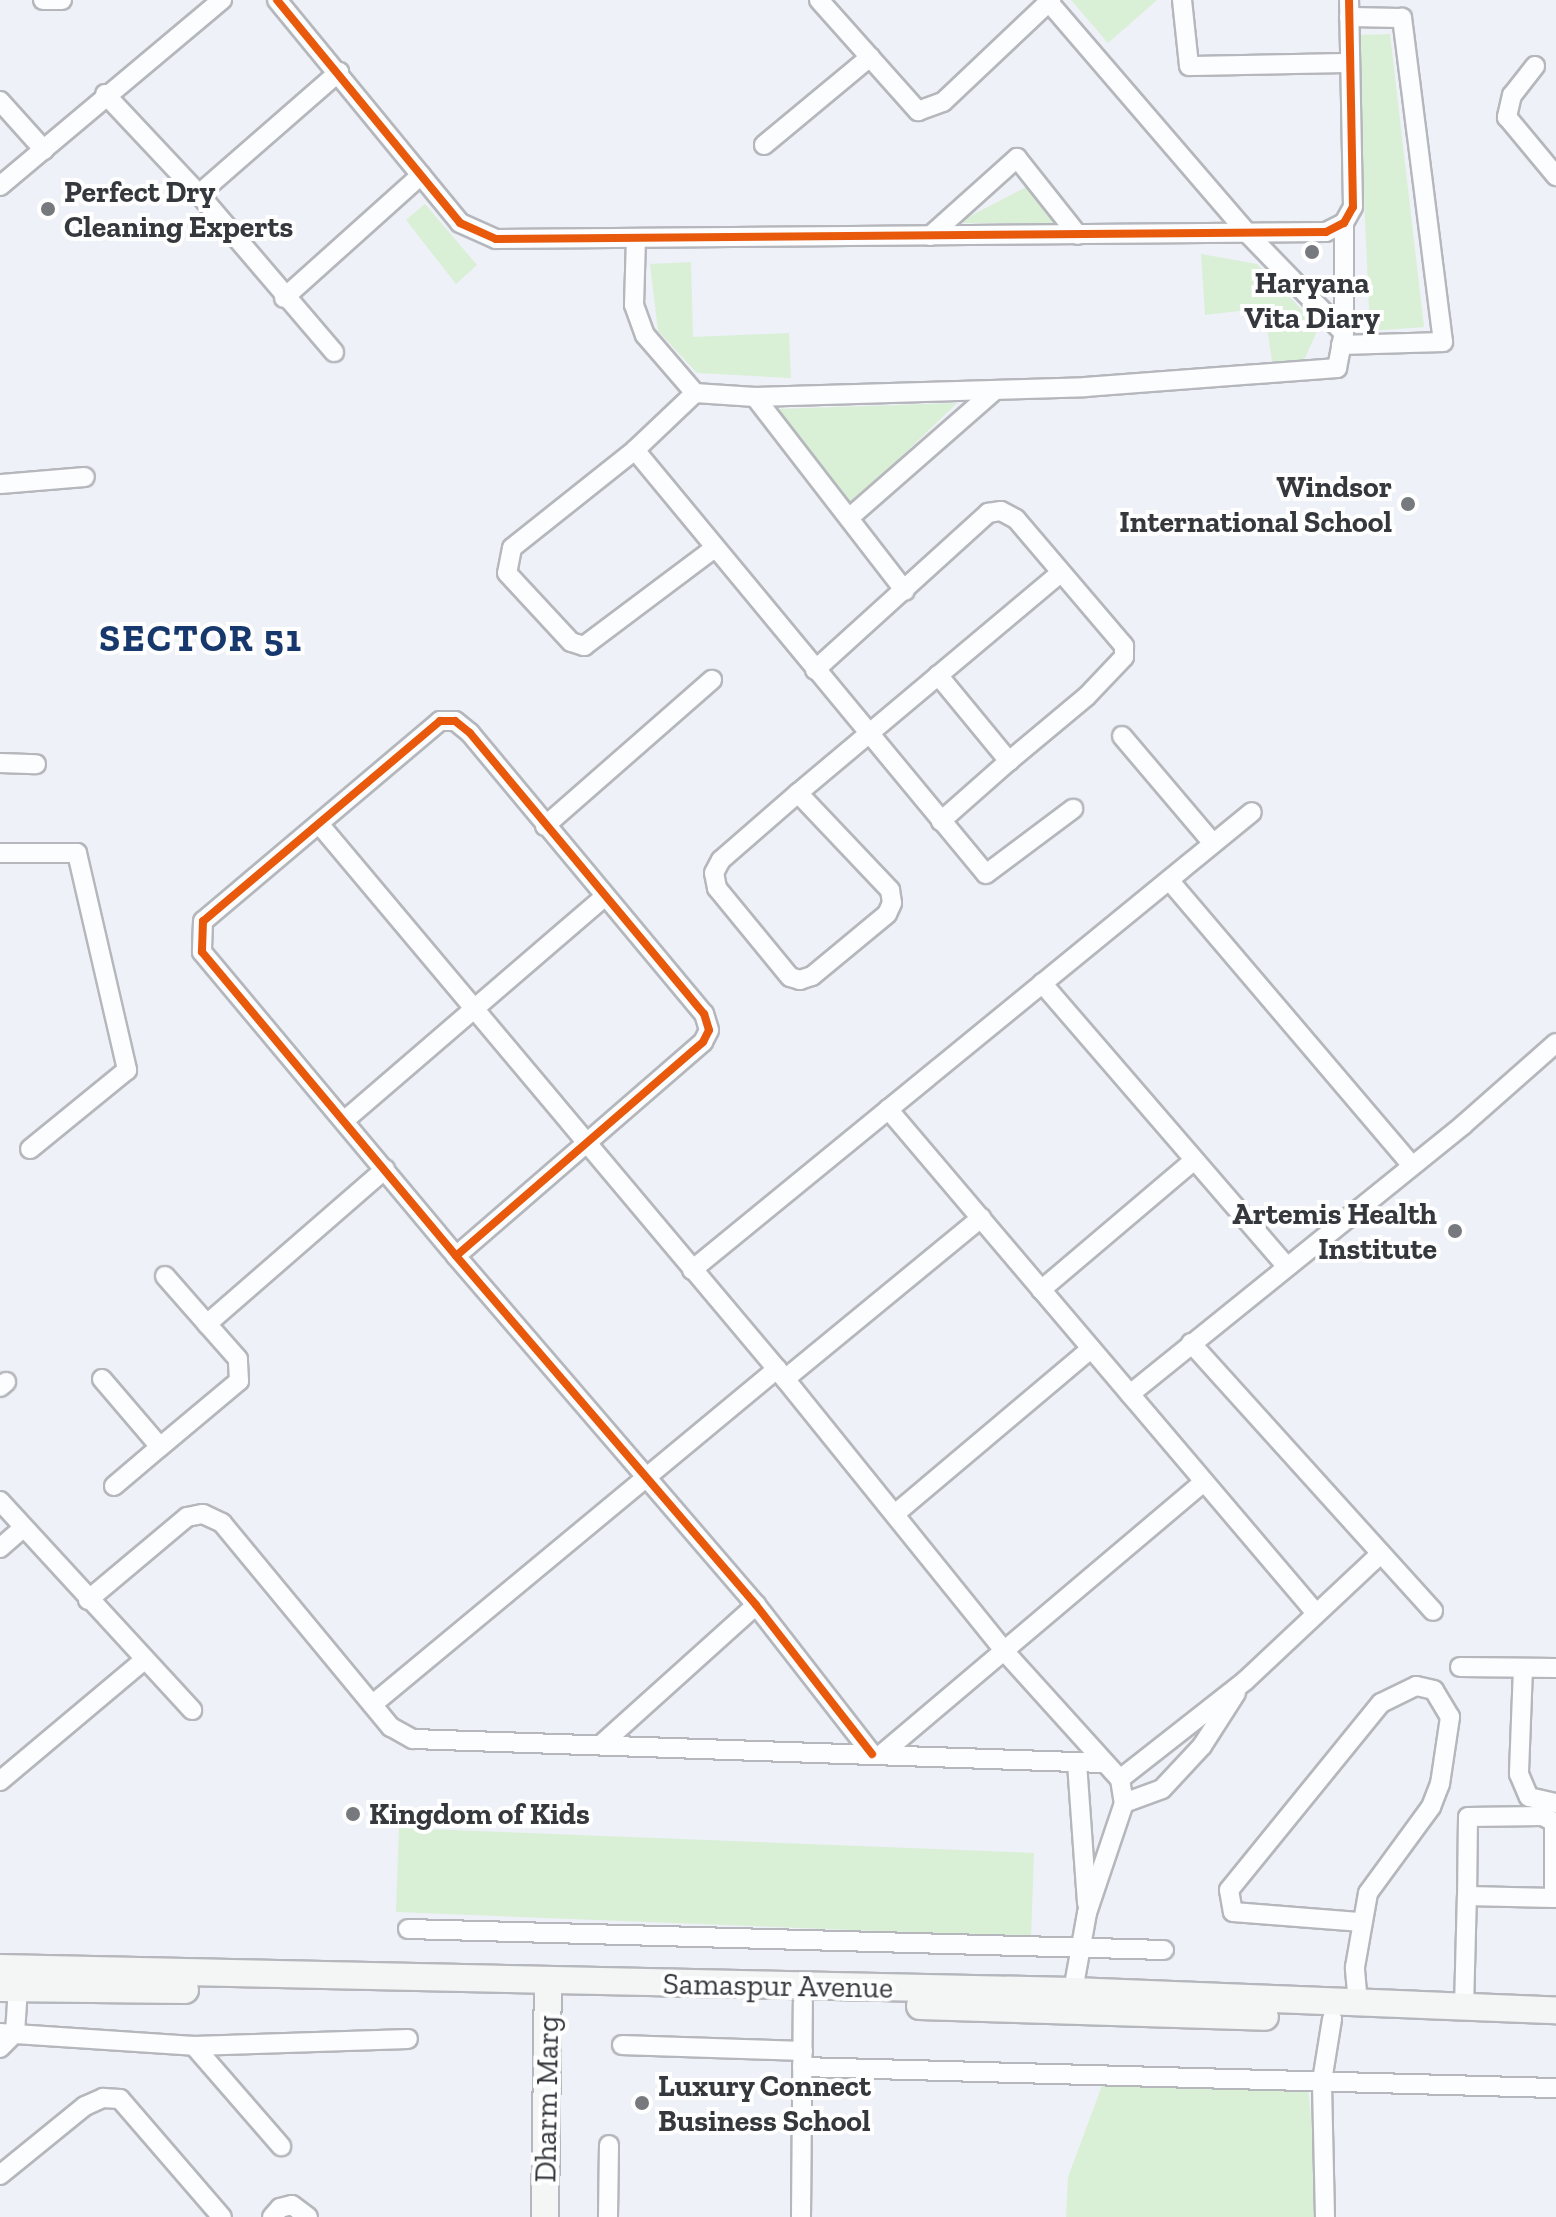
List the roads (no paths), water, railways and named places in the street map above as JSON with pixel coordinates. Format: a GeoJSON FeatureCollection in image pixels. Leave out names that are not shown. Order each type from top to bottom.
{"type":"FeatureCollection","features":[{"type":"Feature","properties":{"kind":"main road","name":"Samaspur Avenue"},"geometry":{"type":"LineString","coordinates":[[0,1968],[557,1987],[803,2002],[1556,2027]]}},
{"type":"Feature","properties":{"kind":"main road","name":"Samaspur Avenue"},"geometry":{"type":"LineString","coordinates":[[9,1988],[557,1987],[1073,1991],[1556,2010]]}},
{"type":"Feature","properties":{"kind":"main road","name":"Dharm Marg"},"geometry":{"type":"LineString","coordinates":[[545,2217],[557,1987]]}},
{"type":"Feature","properties":{"kind":"main road","name":"Dharm Marg"},"geometry":{"type":"LineString","coordinates":[[557,1987],[562,2217]]}},
{"type":"Feature","properties":{"kind":"street"},"geometry":{"type":"LineString","coordinates":[[43,0],[62,0]]}},
{"type":"Feature","properties":{"kind":"street"},"geometry":{"type":"LineString","coordinates":[[0,186],[105,94],[222,0]]}},
{"type":"Feature","properties":{"kind":"street"},"geometry":{"type":"LineString","coordinates":[[277,0],[460,223],[476,233],[496,239],[1249,235],[1326,232],[1344,223]]}},
{"type":"Feature","properties":{"kind":"street"},"geometry":{"type":"LineString","coordinates":[[636,238],[637,321],[695,393],[755,397],[995,390],[1337,368],[1342,339],[1344,223],[1353,207],[1349,8],[1402,18],[1443,342],[1342,339],[1049,1],[934,108],[918,111],[819,0]]}},
{"type":"Feature","properties":{"kind":"street"},"geometry":{"type":"LineString","coordinates":[[1182,0],[1189,66],[1349,63]]}},
{"type":"Feature","properties":{"kind":"street"},"geometry":{"type":"LineString","coordinates":[[764,145],[870,57]]}},
{"type":"Feature","properties":{"kind":"street"},"geometry":{"type":"LineString","coordinates":[[1535,66],[1512,95],[1507,117],[1556,176]]}},
{"type":"Feature","properties":{"kind":"street"},"geometry":{"type":"LineString","coordinates":[[199,194],[339,72]]}},
{"type":"Feature","properties":{"kind":"street"},"geometry":{"type":"LineString","coordinates":[[105,94],[199,194],[284,298],[334,352]]}},
{"type":"Feature","properties":{"kind":"street"},"geometry":{"type":"LineString","coordinates":[[0,101],[44,150]]}},
{"type":"Feature","properties":{"kind":"street"},"geometry":{"type":"LineString","coordinates":[[930,236],[1017,158],[1078,235]]}},
{"type":"Feature","properties":{"kind":"street"},"geometry":{"type":"LineString","coordinates":[[284,298],[421,175]]}},
{"type":"Feature","properties":{"kind":"street"},"geometry":{"type":"LineString","coordinates":[[849,518],[995,390]]}},
{"type":"Feature","properties":{"kind":"street"},"geometry":{"type":"LineString","coordinates":[[695,393],[635,450],[512,548],[507,573],[571,642],[584,646],[713,549]]}},
{"type":"Feature","properties":{"kind":"street"},"geometry":{"type":"LineString","coordinates":[[755,397],[905,591]]}},
{"type":"Feature","properties":{"kind":"street"},"geometry":{"type":"LineString","coordinates":[[635,450],[713,549],[986,874],[1073,809]]}},
{"type":"Feature","properties":{"kind":"street"},"geometry":{"type":"LineString","coordinates":[[0,484],[85,477]]}},
{"type":"Feature","properties":{"kind":"street"},"geometry":{"type":"LineString","coordinates":[[815,670],[988,513],[1001,511],[1016,519],[1059,574],[1124,646],[1124,657],[1087,696],[941,821]]}},
{"type":"Feature","properties":{"kind":"street"},"geometry":{"type":"LineString","coordinates":[[798,793],[890,890],[892,903],[844,950],[800,980],[790,977],[717,888],[714,873],[721,860],[798,793],[1059,574]]}},
{"type":"Feature","properties":{"kind":"street"},"geometry":{"type":"LineString","coordinates":[[938,675],[1009,761]]}},
{"type":"Feature","properties":{"kind":"street"},"geometry":{"type":"LineString","coordinates":[[545,826],[712,680]]}},
{"type":"Feature","properties":{"kind":"street"},"geometry":{"type":"LineString","coordinates":[[456,1256],[703,1042],[709,1030],[704,1014],[455,721],[440,721],[203,921],[200,935],[202,952],[456,1256],[756,1605],[878,1754]]}},
{"type":"Feature","properties":{"kind":"street"},"geometry":{"type":"LineString","coordinates":[[1122,736],[1211,841]]}},
{"type":"Feature","properties":{"kind":"street"},"geometry":{"type":"LineString","coordinates":[[0,763],[36,764]]}},
{"type":"Feature","properties":{"kind":"street"},"geometry":{"type":"LineString","coordinates":[[692,1270],[1169,880],[1211,841],[1252,812]]}},
{"type":"Feature","properties":{"kind":"street"},"geometry":{"type":"LineString","coordinates":[[320,825],[781,1374],[1006,1653],[1120,1779],[1124,1803],[1087,1913],[1073,1991]]}},
{"type":"Feature","properties":{"kind":"street"},"geometry":{"type":"LineString","coordinates":[[0,853],[77,853],[127,1070],[30,1149]]}},
{"type":"Feature","properties":{"kind":"street"},"geometry":{"type":"LineString","coordinates":[[1169,880],[1410,1163]]}},
{"type":"Feature","properties":{"kind":"street"},"geometry":{"type":"LineString","coordinates":[[345,1120],[603,898]]}},
{"type":"Feature","properties":{"kind":"street"},"geometry":{"type":"LineString","coordinates":[[1042,983],[1285,1265]]}},
{"type":"Feature","properties":{"kind":"street"},"geometry":{"type":"LineString","coordinates":[[1130,1394],[1556,1043]]}},
{"type":"Feature","properties":{"kind":"street"},"geometry":{"type":"LineString","coordinates":[[888,1109],[1315,1612]]}},
{"type":"Feature","properties":{"kind":"street"},"geometry":{"type":"LineString","coordinates":[[1041,1290],[1193,1161]]}},
{"type":"Feature","properties":{"kind":"street"},"geometry":{"type":"LineString","coordinates":[[207,1324],[385,1169]]}},
{"type":"Feature","properties":{"kind":"street"},"geometry":{"type":"LineString","coordinates":[[373,1704],[648,1480],[981,1218]]}},
{"type":"Feature","properties":{"kind":"street"},"geometry":{"type":"LineString","coordinates":[[114,1486],[239,1381],[238,1359],[165,1276]]}},
{"type":"Feature","properties":{"kind":"street"},"geometry":{"type":"LineString","coordinates":[[1191,1343],[1378,1556],[1433,1611]]}},
{"type":"Feature","properties":{"kind":"street"},"geometry":{"type":"LineString","coordinates":[[896,1513],[1091,1349]]}},
{"type":"Feature","properties":{"kind":"street"},"geometry":{"type":"LineString","coordinates":[[102,1379],[160,1447]]}},
{"type":"Feature","properties":{"kind":"street"},"geometry":{"type":"LineString","coordinates":[[878,1754],[1006,1653],[1204,1482]]}},
{"type":"Feature","properties":{"kind":"street"},"geometry":{"type":"LineString","coordinates":[[0,1501],[192,1710]]}},
{"type":"Feature","properties":{"kind":"street"},"geometry":{"type":"LineString","coordinates":[[88,1600],[187,1517],[203,1514],[222,1523],[391,1727],[413,1739],[604,1742],[1105,1763]]}},
{"type":"Feature","properties":{"kind":"street"},"geometry":{"type":"LineString","coordinates":[[0,1548],[23,1528]]}},
{"type":"Feature","properties":{"kind":"street"},"geometry":{"type":"LineString","coordinates":[[1120,1779],[1245,1681],[1378,1556]]}},
{"type":"Feature","properties":{"kind":"street"},"geometry":{"type":"LineString","coordinates":[[604,1742],[756,1605]]}},
{"type":"Feature","properties":{"kind":"street"},"geometry":{"type":"LineString","coordinates":[[0,1781],[144,1660]]}},
{"type":"Feature","properties":{"kind":"street"},"geometry":{"type":"LineString","coordinates":[[1460,1667],[1556,1668]]}},
{"type":"Feature","properties":{"kind":"street"},"geometry":{"type":"LineString","coordinates":[[1523,1668],[1519,1726],[1523,1790],[1529,1797],[1556,1803]]}},
{"type":"Feature","properties":{"kind":"street"},"geometry":{"type":"LineString","coordinates":[[1124,1803],[1150,1796],[1172,1780],[1245,1681]]}},
{"type":"Feature","properties":{"kind":"street"},"geometry":{"type":"LineString","coordinates":[[1358,2004],[1359,1922],[1368,1893],[1431,1807],[1440,1784],[1450,1717],[1434,1690],[1416,1686],[1381,1703],[1229,1890],[1233,1912],[1359,1922]]}},
{"type":"Feature","properties":{"kind":"street"},"geometry":{"type":"LineString","coordinates":[[1077,1763],[1087,1913]]}},
{"type":"Feature","properties":{"kind":"street"},"geometry":{"type":"LineString","coordinates":[[1464,2007],[1468,1817],[1542,1816],[1554,1822],[1554,1898],[1467,1896]]}},
{"type":"Feature","properties":{"kind":"street"},"geometry":{"type":"LineString","coordinates":[[408,1929],[1081,1951],[1164,1950]]}},
{"type":"Feature","properties":{"kind":"street"},"geometry":{"type":"LineString","coordinates":[[0,2048],[7,2033],[9,1988]]}},
{"type":"Feature","properties":{"kind":"street"},"geometry":{"type":"LineString","coordinates":[[801,2217],[803,2002]]}},
{"type":"Feature","properties":{"kind":"street"},"geometry":{"type":"LineString","coordinates":[[1325,2217],[1322,2081],[1332,2019]]}},
{"type":"Feature","properties":{"kind":"street"},"geometry":{"type":"LineString","coordinates":[[7,2033],[194,2046],[408,2039]]}},
{"type":"Feature","properties":{"kind":"street"},"geometry":{"type":"LineString","coordinates":[[622,2045],[802,2059],[1556,2088]]}},
{"type":"Feature","properties":{"kind":"street"},"geometry":{"type":"LineString","coordinates":[[194,2046],[281,2146]]}},
{"type":"Feature","properties":{"kind":"street"},"geometry":{"type":"LineString","coordinates":[[0,2175],[85,2106],[103,2098],[120,2099],[222,2217]]}},
{"type":"Feature","properties":{"kind":"street"},"geometry":{"type":"LineString","coordinates":[[608,2217],[609,2145]]}},
{"type":"Feature","properties":{"kind":"street"},"geometry":{"type":"LineString","coordinates":[[272,2217],[280,2208],[292,2205],[308,2217]]}},
{"type":"Feature","properties":{"kind":"place","name":"Perfect Dry Cleaning Experts"},"geometry":{"type":"Point","coordinates":[48,209]}},
{"type":"Feature","properties":{"kind":"place","name":"Haryana Vita Diary"},"geometry":{"type":"Point","coordinates":[1312,252]}},
{"type":"Feature","properties":{"kind":"place","name":"Windsor International School"},"geometry":{"type":"Point","coordinates":[1408,504]}},
{"type":"Feature","properties":{"kind":"place","name":"Artemis Health Institute"},"geometry":{"type":"Point","coordinates":[1455,1231]}},
{"type":"Feature","properties":{"kind":"place","name":"Kingdom of Kids"},"geometry":{"type":"Point","coordinates":[353,1814]}},
{"type":"Feature","properties":{"kind":"place","name":"Luxury Connect Business School"},"geometry":{"type":"Point","coordinates":[642,2103]}},
{"type":"Feature","properties":{"kind":"district","name":"SECTOR 51"},"geometry":{"type":"Point","coordinates":[201,639]}}]}
